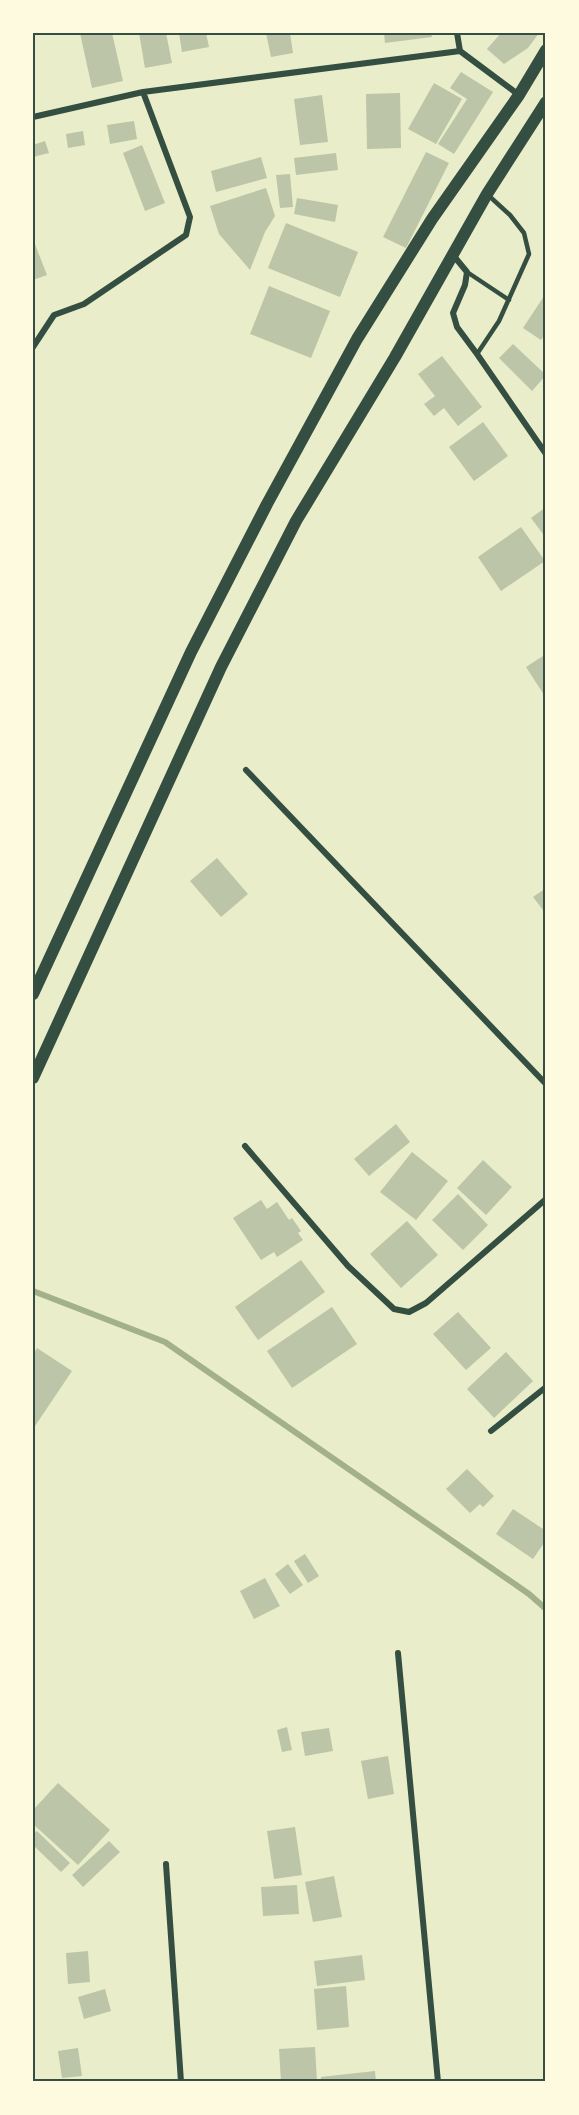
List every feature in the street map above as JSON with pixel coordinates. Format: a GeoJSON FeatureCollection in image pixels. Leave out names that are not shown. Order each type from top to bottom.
{"type":"FeatureCollection","features":[{"type":"Feature","properties":{"kind":"main road"},"geometry":{"type":"LineString","coordinates":[[33,994],[191,652],[357,339],[432,219],[519,95],[546,50]]}},
{"type":"Feature","properties":{"kind":"main road"},"geometry":{"type":"LineString","coordinates":[[33,1078],[221,667],[296,521],[487,194],[546,102]]}},
{"type":"Feature","properties":{"kind":"street"},"geometry":{"type":"LineString","coordinates":[[457,33],[460,51],[519,95]]}},
{"type":"Feature","properties":{"kind":"street"},"geometry":{"type":"LineString","coordinates":[[33,117],[143,92],[460,51]]}},
{"type":"Feature","properties":{"kind":"street"},"geometry":{"type":"LineString","coordinates":[[33,347],[54,315],[84,304],[186,235],[190,218],[143,92]]}},
{"type":"Feature","properties":{"kind":"street"},"geometry":{"type":"LineString","coordinates":[[453,255],[467,272],[465,285],[453,313],[456,327],[546,454]]}},
{"type":"Feature","properties":{"kind":"street"},"geometry":{"type":"LineString","coordinates":[[246,770],[546,1084]]}},
{"type":"Feature","properties":{"kind":"street"},"geometry":{"type":"LineString","coordinates":[[245,1146],[348,1266],[394,1308],[410,1312],[426,1304],[546,1199]]}},
{"type":"Feature","properties":{"kind":"street"},"geometry":{"type":"LineString","coordinates":[[491,1431],[546,1387]]}},
{"type":"Feature","properties":{"kind":"street"},"geometry":{"type":"LineString","coordinates":[[398,1653],[438,2082]]}},
{"type":"Feature","properties":{"kind":"street"},"geometry":{"type":"LineString","coordinates":[[166,1864],[181,2082]]}},
{"type":"Feature","properties":{"kind":"lane"},"geometry":{"type":"LineString","coordinates":[[477,354],[509,300],[529,254],[524,234],[510,215],[487,194]]}},
{"type":"Feature","properties":{"kind":"lane"},"geometry":{"type":"LineString","coordinates":[[467,272],[509,300]]}},
{"type":"Feature","properties":{"kind":"building"},"geometry":{"type":"Polygon","coordinates":[[[80,33],[112,33],[123,81],[92,88],[80,33]]]}},
{"type":"Feature","properties":{"kind":"building"},"geometry":{"type":"Polygon","coordinates":[[[139,33],[166,33],[172,63],[145,68],[139,33]]]}},
{"type":"Feature","properties":{"kind":"building"},"geometry":{"type":"Polygon","coordinates":[[[179,33],[206,33],[209,47],[182,52],[179,33]]]}},
{"type":"Feature","properties":{"kind":"building"},"geometry":{"type":"Polygon","coordinates":[[[266,33],[290,33],[293,53],[271,57],[266,33]]]}},
{"type":"Feature","properties":{"kind":"building"},"geometry":{"type":"Polygon","coordinates":[[[384,33],[431,33],[432,37],[385,43],[384,33]]]}},
{"type":"Feature","properties":{"kind":"building"},"geometry":{"type":"Polygon","coordinates":[[[501,33],[539,33],[528,48],[504,64],[487,49],[501,33]]]}},
{"type":"Feature","properties":{"kind":"building"},"geometry":{"type":"Polygon","coordinates":[[[461,72],[493,92],[454,154],[438,144],[467,99],[450,88],[461,72]]]}},
{"type":"Feature","properties":{"kind":"building"},"geometry":{"type":"Polygon","coordinates":[[[434,83],[462,99],[436,144],[408,129],[434,83]]]}},
{"type":"Feature","properties":{"kind":"building"},"geometry":{"type":"Polygon","coordinates":[[[400,93],[401,148],[367,149],[366,94],[400,93]]]}},
{"type":"Feature","properties":{"kind":"building"},"geometry":{"type":"Polygon","coordinates":[[[322,95],[328,142],[300,145],[294,99],[322,95]]]}},
{"type":"Feature","properties":{"kind":"building"},"geometry":{"type":"Polygon","coordinates":[[[134,121],[137,139],[110,144],[107,125],[134,121]]]}},
{"type":"Feature","properties":{"kind":"building"},"geometry":{"type":"Polygon","coordinates":[[[83,131],[85,145],[68,148],[66,134],[83,131]]]}},
{"type":"Feature","properties":{"kind":"building"},"geometry":{"type":"Polygon","coordinates":[[[45,141],[49,153],[33,157],[33,145],[45,141]]]}},
{"type":"Feature","properties":{"kind":"building"},"geometry":{"type":"Polygon","coordinates":[[[142,145],[165,203],[145,211],[123,153],[142,145]]]}},
{"type":"Feature","properties":{"kind":"building"},"geometry":{"type":"Polygon","coordinates":[[[426,152],[449,163],[406,248],[383,237],[426,152]]]}},
{"type":"Feature","properties":{"kind":"building"},"geometry":{"type":"Polygon","coordinates":[[[336,153],[338,170],[296,175],[294,158],[336,153]]]}},
{"type":"Feature","properties":{"kind":"building"},"geometry":{"type":"Polygon","coordinates":[[[261,157],[267,178],[216,192],[211,171],[261,157]]]}},
{"type":"Feature","properties":{"kind":"building"},"geometry":{"type":"Polygon","coordinates":[[[290,174],[293,207],[280,208],[276,175],[290,174]]]}},
{"type":"Feature","properties":{"kind":"building"},"geometry":{"type":"Polygon","coordinates":[[[266,188],[275,216],[265,232],[250,270],[219,234],[210,206],[266,188]]]}},
{"type":"Feature","properties":{"kind":"building"},"geometry":{"type":"Polygon","coordinates":[[[297,198],[338,205],[335,222],[294,214],[297,198]]]}},
{"type":"Feature","properties":{"kind":"building"},"geometry":{"type":"Polygon","coordinates":[[[286,223],[358,252],[340,297],[268,268],[286,223]]]}},
{"type":"Feature","properties":{"kind":"building"},"geometry":{"type":"Polygon","coordinates":[[[33,239],[47,275],[33,280],[33,239]]]}},
{"type":"Feature","properties":{"kind":"building"},"geometry":{"type":"Polygon","coordinates":[[[269,286],[330,311],[311,358],[250,334],[269,286]]]}},
{"type":"Feature","properties":{"kind":"building"},"geometry":{"type":"Polygon","coordinates":[[[546,293],[546,333],[541,340],[523,328],[546,293]]]}},
{"type":"Feature","properties":{"kind":"building"},"geometry":{"type":"Polygon","coordinates":[[[513,344],[546,375],[532,391],[499,358],[513,344]]]}},
{"type":"Feature","properties":{"kind":"building"},"geometry":{"type":"Polygon","coordinates":[[[442,356],[482,407],[458,426],[444,408],[434,416],[424,404],[435,396],[418,374],[442,356]]]}},
{"type":"Feature","properties":{"kind":"building"},"geometry":{"type":"Polygon","coordinates":[[[483,422],[508,456],[474,481],[449,447],[483,422]]]}},
{"type":"Feature","properties":{"kind":"building"},"geometry":{"type":"Polygon","coordinates":[[[546,507],[546,538],[531,518],[546,507]]]}},
{"type":"Feature","properties":{"kind":"building"},"geometry":{"type":"Polygon","coordinates":[[[521,527],[545,561],[501,591],[478,557],[521,527]]]}},
{"type":"Feature","properties":{"kind":"building"},"geometry":{"type":"Polygon","coordinates":[[[546,654],[546,698],[526,667],[546,654]]]}},
{"type":"Feature","properties":{"kind":"building"},"geometry":{"type":"Polygon","coordinates":[[[217,858],[248,894],[221,917],[190,881],[217,858]]]}},
{"type":"Feature","properties":{"kind":"building"},"geometry":{"type":"Polygon","coordinates":[[[546,888],[546,914],[533,897],[546,888]]]}},
{"type":"Feature","properties":{"kind":"building"},"geometry":{"type":"Polygon","coordinates":[[[396,1124],[410,1142],[369,1176],[354,1159],[396,1124]]]}},
{"type":"Feature","properties":{"kind":"building"},"geometry":{"type":"Polygon","coordinates":[[[412,1152],[448,1181],[416,1220],[380,1192],[412,1152]]]}},
{"type":"Feature","properties":{"kind":"building"},"geometry":{"type":"Polygon","coordinates":[[[483,1160],[512,1187],[486,1215],[457,1188],[483,1160]]]}},
{"type":"Feature","properties":{"kind":"building"},"geometry":{"type":"Polygon","coordinates":[[[458,1194],[488,1225],[463,1250],[432,1220],[458,1194]]]}},
{"type":"Feature","properties":{"kind":"building"},"geometry":{"type":"Polygon","coordinates":[[[261,1200],[267,1209],[277,1202],[289,1220],[292,1218],[301,1231],[298,1233],[303,1240],[277,1257],[274,1252],[261,1260],[233,1218],[261,1200]]]}},
{"type":"Feature","properties":{"kind":"building"},"geometry":{"type":"Polygon","coordinates":[[[407,1221],[438,1255],[401,1288],[370,1254],[407,1221]]]}},
{"type":"Feature","properties":{"kind":"building"},"geometry":{"type":"Polygon","coordinates":[[[301,1260],[325,1292],[258,1340],[235,1307],[301,1260]]]}},
{"type":"Feature","properties":{"kind":"building"},"geometry":{"type":"Polygon","coordinates":[[[332,1307],[357,1344],[292,1388],[267,1351],[332,1307]]]}},
{"type":"Feature","properties":{"kind":"building"},"geometry":{"type":"Polygon","coordinates":[[[458,1312],[491,1348],[466,1370],[433,1334],[458,1312]]]}},
{"type":"Feature","properties":{"kind":"building"},"geometry":{"type":"Polygon","coordinates":[[[37,1348],[72,1371],[33,1429],[33,1355],[37,1348]]]}},
{"type":"Feature","properties":{"kind":"building"},"geometry":{"type":"Polygon","coordinates":[[[506,1352],[533,1381],[494,1418],[467,1389],[506,1352]]]}},
{"type":"Feature","properties":{"kind":"building"},"geometry":{"type":"Polygon","coordinates":[[[467,1469],[494,1496],[483,1507],[480,1504],[470,1513],[446,1489],[467,1469]]]}},
{"type":"Feature","properties":{"kind":"building"},"geometry":{"type":"Polygon","coordinates":[[[513,1509],[546,1531],[546,1540],[533,1559],[496,1534],[513,1509]]]}},
{"type":"Feature","properties":{"kind":"building"},"geometry":{"type":"Polygon","coordinates":[[[305,1554],[319,1576],[308,1583],[294,1561],[305,1554]]]}},
{"type":"Feature","properties":{"kind":"building"},"geometry":{"type":"Polygon","coordinates":[[[288,1564],[303,1585],[290,1594],[275,1574],[288,1564]]]}},
{"type":"Feature","properties":{"kind":"building"},"geometry":{"type":"Polygon","coordinates":[[[265,1578],[280,1606],[254,1619],[240,1591],[265,1578]]]}},
{"type":"Feature","properties":{"kind":"building"},"geometry":{"type":"Polygon","coordinates":[[[287,1727],[292,1750],[282,1752],[277,1730],[287,1727]]]}},
{"type":"Feature","properties":{"kind":"building"},"geometry":{"type":"Polygon","coordinates":[[[329,1728],[333,1751],[305,1756],[301,1732],[329,1728]]]}},
{"type":"Feature","properties":{"kind":"building"},"geometry":{"type":"Polygon","coordinates":[[[388,1756],[394,1794],[368,1799],[361,1761],[388,1756]]]}},
{"type":"Feature","properties":{"kind":"building"},"geometry":{"type":"Polygon","coordinates":[[[58,1783],[110,1830],[78,1865],[33,1824],[33,1810],[58,1783]]]}},
{"type":"Feature","properties":{"kind":"building"},"geometry":{"type":"Polygon","coordinates":[[[295,1827],[302,1875],[274,1879],[267,1831],[295,1827]]]}},
{"type":"Feature","properties":{"kind":"building"},"geometry":{"type":"Polygon","coordinates":[[[37,1831],[70,1863],[61,1872],[33,1845],[33,1834],[37,1831]]]}},
{"type":"Feature","properties":{"kind":"building"},"geometry":{"type":"Polygon","coordinates":[[[109,1841],[120,1852],[83,1887],[72,1875],[109,1841]]]}},
{"type":"Feature","properties":{"kind":"building"},"geometry":{"type":"Polygon","coordinates":[[[334,1876],[342,1917],[313,1922],[305,1882],[334,1876]]]}},
{"type":"Feature","properties":{"kind":"building"},"geometry":{"type":"Polygon","coordinates":[[[297,1885],[299,1914],[263,1916],[261,1887],[297,1885]]]}},
{"type":"Feature","properties":{"kind":"building"},"geometry":{"type":"Polygon","coordinates":[[[88,1951],[90,1982],[68,1984],[66,1953],[88,1951]]]}},
{"type":"Feature","properties":{"kind":"building"},"geometry":{"type":"Polygon","coordinates":[[[362,1955],[365,1980],[317,1986],[314,1961],[362,1955]]]}},
{"type":"Feature","properties":{"kind":"building"},"geometry":{"type":"Polygon","coordinates":[[[346,1986],[349,2027],[317,2030],[314,1989],[346,1986]]]}},
{"type":"Feature","properties":{"kind":"building"},"geometry":{"type":"Polygon","coordinates":[[[105,1989],[111,2011],[84,2019],[78,1997],[105,1989]]]}},
{"type":"Feature","properties":{"kind":"building"},"geometry":{"type":"Polygon","coordinates":[[[315,2047],[317,2082],[281,2082],[279,2049],[315,2047]]]}},
{"type":"Feature","properties":{"kind":"building"},"geometry":{"type":"Polygon","coordinates":[[[78,2048],[82,2076],[62,2078],[58,2051],[78,2048]]]}},
{"type":"Feature","properties":{"kind":"building"},"geometry":{"type":"Polygon","coordinates":[[[375,2071],[376,2082],[321,2082],[321,2077],[375,2071]]]}},
{"type":"Feature","properties":{"kind":"waterway"},"geometry":{"type":"LineString","coordinates":[[33,1291],[165,1342],[529,1594],[546,1609]]}}]}
